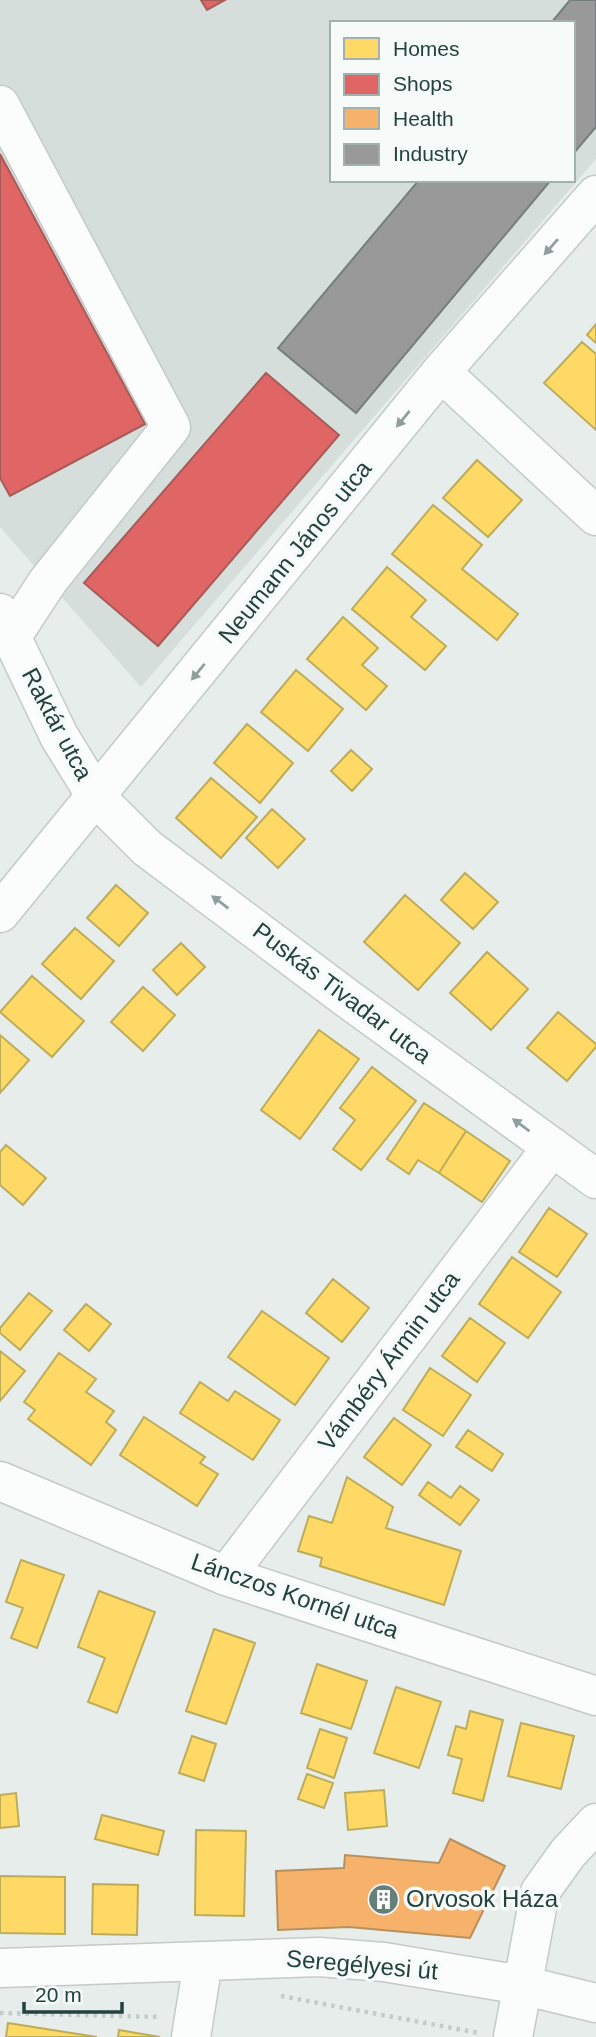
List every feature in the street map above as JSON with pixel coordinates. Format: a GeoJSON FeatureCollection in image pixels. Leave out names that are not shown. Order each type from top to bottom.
{"type":"FeatureCollection","features":[{"type":"Feature","properties":{"kind":"street"},"geometry":{"type":"LineString","coordinates":[[0,104],[171,427],[48,582],[6,624]]}},
{"type":"Feature","properties":{"kind":"street","name":"Neumann János utca"},"geometry":{"type":"LineString","coordinates":[[0,913],[97,798],[441,372],[596,195]]}},
{"type":"Feature","properties":{"kind":"street"},"geometry":{"type":"LineString","coordinates":[[441,372],[596,516]]}},
{"type":"Feature","properties":{"kind":"street","name":"Raktár utca"},"geometry":{"type":"LineString","coordinates":[[6,624],[59,736],[97,798]]}},
{"type":"Feature","properties":{"kind":"street","name":"Puskás Tivadar utca"},"geometry":{"type":"LineString","coordinates":[[97,798],[147,848],[348,999],[596,1179]]}},
{"type":"Feature","properties":{"kind":"street","name":"Vámbéry Ármin utca"},"geometry":{"type":"LineString","coordinates":[[226,1576],[552,1147]]}},
{"type":"Feature","properties":{"kind":"street","name":"Lánczos Kornél utca"},"geometry":{"type":"LineString","coordinates":[[0,1480],[226,1576],[596,1696]]}},
{"type":"Feature","properties":{"kind":"street"},"geometry":{"type":"LineString","coordinates":[[501,2036],[522,1985],[540,1892],[568,1853],[596,1823]]}},
{"type":"Feature","properties":{"kind":"street","name":"Seregélyesi út"},"geometry":{"type":"LineString","coordinates":[[0,1968],[319,1957],[384,1962],[522,1985],[596,2003]]}},
{"type":"Feature","properties":{"kind":"street"},"geometry":{"type":"LineString","coordinates":[[192,2027],[203,1962]]}},
{"type":"Feature","properties":{"kind":"path"},"geometry":{"type":"LineString","coordinates":[[278,1995],[501,2036]]}},
{"type":"Feature","properties":{"kind":"path"},"geometry":{"type":"LineString","coordinates":[[0,2013],[192,2027]]}},
{"type":"Feature","properties":{"kind":"shaded area"},"geometry":{"type":"Polygon","coordinates":[[[0,0],[596,0],[596,159],[141,687],[0,527],[0,0]]]}},
{"type":"Feature","properties":{"kind":"building: Homes"},"geometry":{"type":"Polygon","coordinates":[[[596,324],[596,343],[587,335],[596,324]]]}},
{"type":"Feature","properties":{"kind":"building: Homes"},"geometry":{"type":"Polygon","coordinates":[[[582,342],[596,354],[596,430],[544,383],[582,342]]]}},
{"type":"Feature","properties":{"kind":"building: Homes"},"geometry":{"type":"Polygon","coordinates":[[[477,460],[522,500],[488,537],[443,498],[477,460]]]}},
{"type":"Feature","properties":{"kind":"building: Homes"},"geometry":{"type":"Polygon","coordinates":[[[433,505],[482,545],[462,569],[518,614],[497,640],[392,554],[433,505]]]}},
{"type":"Feature","properties":{"kind":"building: Homes"},"geometry":{"type":"Polygon","coordinates":[[[387,567],[426,600],[411,617],[446,646],[425,670],[352,609],[387,567]]]}},
{"type":"Feature","properties":{"kind":"building: Homes"},"geometry":{"type":"Polygon","coordinates":[[[343,617],[378,648],[362,665],[387,686],[366,710],[307,659],[343,617]]]}},
{"type":"Feature","properties":{"kind":"building: Homes"},"geometry":{"type":"Polygon","coordinates":[[[296,670],[343,709],[308,751],[261,712],[296,670]]]}},
{"type":"Feature","properties":{"kind":"building: Homes"},"geometry":{"type":"Polygon","coordinates":[[[247,724],[293,763],[260,803],[214,763],[247,724]]]}},
{"type":"Feature","properties":{"kind":"building: Homes"},"geometry":{"type":"Polygon","coordinates":[[[351,750],[372,769],[352,791],[331,771],[351,750]]]}},
{"type":"Feature","properties":{"kind":"building: Homes"},"geometry":{"type":"Polygon","coordinates":[[[211,778],[257,817],[221,858],[176,818],[211,778]]]}},
{"type":"Feature","properties":{"kind":"building: Homes"},"geometry":{"type":"Polygon","coordinates":[[[272,809],[305,839],[278,868],[246,838],[272,809]]]}},
{"type":"Feature","properties":{"kind":"building: Homes"},"geometry":{"type":"Polygon","coordinates":[[[465,873],[498,902],[473,929],[441,900],[465,873]]]}},
{"type":"Feature","properties":{"kind":"building: Homes"},"geometry":{"type":"Polygon","coordinates":[[[116,885],[148,913],[119,946],[87,918],[116,885]]]}},
{"type":"Feature","properties":{"kind":"building: Homes"},"geometry":{"type":"Polygon","coordinates":[[[405,895],[460,943],[418,990],[364,942],[405,895]]]}},
{"type":"Feature","properties":{"kind":"building: Homes"},"geometry":{"type":"Polygon","coordinates":[[[75,928],[114,961],[81,999],[42,964],[75,928]]]}},
{"type":"Feature","properties":{"kind":"building: Homes"},"geometry":{"type":"Polygon","coordinates":[[[181,943],[205,967],[177,995],[153,970],[181,943]]]}},
{"type":"Feature","properties":{"kind":"building: Homes"},"geometry":{"type":"Polygon","coordinates":[[[487,952],[528,989],[491,1030],[450,993],[487,952]]]}},
{"type":"Feature","properties":{"kind":"building: Homes"},"geometry":{"type":"Polygon","coordinates":[[[32,976],[84,1021],[52,1057],[0,1012],[32,976]]]}},
{"type":"Feature","properties":{"kind":"building: Homes"},"geometry":{"type":"Polygon","coordinates":[[[143,987],[175,1015],[143,1051],[111,1022],[143,987]]]}},
{"type":"Feature","properties":{"kind":"building: Homes"},"geometry":{"type":"Polygon","coordinates":[[[558,1012],[596,1044],[567,1081],[527,1048],[558,1012]]]}},
{"type":"Feature","properties":{"kind":"building: Homes"},"geometry":{"type":"Polygon","coordinates":[[[319,1030],[359,1059],[300,1139],[261,1110],[319,1030]]]}},
{"type":"Feature","properties":{"kind":"building: Homes"},"geometry":{"type":"Polygon","coordinates":[[[0,1035],[29,1060],[0,1093],[0,1035]]]}},
{"type":"Feature","properties":{"kind":"building: Homes"},"geometry":{"type":"Polygon","coordinates":[[[372,1067],[416,1101],[361,1170],[333,1149],[355,1120],[340,1108],[372,1067]]]}},
{"type":"Feature","properties":{"kind":"building: Homes"},"geometry":{"type":"Polygon","coordinates":[[[424,1103],[466,1131],[439,1173],[418,1160],[409,1174],[387,1159],[424,1103]]]}},
{"type":"Feature","properties":{"kind":"building: Homes"},"geometry":{"type":"Polygon","coordinates":[[[466,1131],[510,1161],[482,1202],[439,1173],[466,1131]]]}},
{"type":"Feature","properties":{"kind":"building: Homes"},"geometry":{"type":"Polygon","coordinates":[[[6,1145],[46,1178],[23,1205],[0,1185],[0,1152],[6,1145]]]}},
{"type":"Feature","properties":{"kind":"building: Homes"},"geometry":{"type":"Polygon","coordinates":[[[549,1208],[587,1234],[557,1277],[519,1252],[549,1208]]]}},
{"type":"Feature","properties":{"kind":"building: Homes"},"geometry":{"type":"Polygon","coordinates":[[[512,1257],[561,1292],[528,1338],[479,1304],[512,1257]]]}},
{"type":"Feature","properties":{"kind":"building: Homes"},"geometry":{"type":"Polygon","coordinates":[[[333,1279],[369,1308],[342,1342],[306,1313],[333,1279]]]}},
{"type":"Feature","properties":{"kind":"building: Homes"},"geometry":{"type":"Polygon","coordinates":[[[29,1293],[52,1311],[20,1350],[0,1333],[0,1328],[29,1293]]]}},
{"type":"Feature","properties":{"kind":"building: Homes"},"geometry":{"type":"Polygon","coordinates":[[[86,1304],[111,1324],[89,1351],[64,1330],[86,1304]]]}},
{"type":"Feature","properties":{"kind":"building: Homes"},"geometry":{"type":"Polygon","coordinates":[[[262,1311],[329,1358],[295,1405],[228,1357],[262,1311]]]}},
{"type":"Feature","properties":{"kind":"building: Homes"},"geometry":{"type":"Polygon","coordinates":[[[470,1318],[505,1343],[477,1382],[442,1356],[470,1318]]]}},
{"type":"Feature","properties":{"kind":"building: Homes"},"geometry":{"type":"Polygon","coordinates":[[[0,1351],[25,1371],[0,1401],[0,1351]]]}},
{"type":"Feature","properties":{"kind":"building: Homes"},"geometry":{"type":"Polygon","coordinates":[[[59,1353],[96,1379],[86,1392],[114,1411],[106,1422],[116,1430],[91,1465],[28,1419],[35,1410],[24,1402],[59,1353]]]}},
{"type":"Feature","properties":{"kind":"building: Homes"},"geometry":{"type":"Polygon","coordinates":[[[430,1368],[471,1395],[443,1436],[403,1410],[430,1368]]]}},
{"type":"Feature","properties":{"kind":"building: Homes"},"geometry":{"type":"Polygon","coordinates":[[[200,1382],[228,1401],[235,1391],[280,1420],[253,1460],[180,1413],[200,1382]]]}},
{"type":"Feature","properties":{"kind":"building: Homes"},"geometry":{"type":"Polygon","coordinates":[[[144,1417],[205,1457],[200,1463],[218,1474],[197,1506],[120,1455],[144,1417]]]}},
{"type":"Feature","properties":{"kind":"building: Homes"},"geometry":{"type":"Polygon","coordinates":[[[394,1418],[431,1445],[402,1485],[364,1457],[394,1418]]]}},
{"type":"Feature","properties":{"kind":"building: Homes"},"geometry":{"type":"Polygon","coordinates":[[[468,1430],[503,1454],[492,1471],[456,1447],[468,1430]]]}},
{"type":"Feature","properties":{"kind":"building: Homes"},"geometry":{"type":"Polygon","coordinates":[[[347,1477],[393,1507],[386,1528],[461,1551],[444,1605],[320,1566],[322,1558],[298,1551],[309,1516],[332,1523],[347,1477]]]}},
{"type":"Feature","properties":{"kind":"building: Homes"},"geometry":{"type":"Polygon","coordinates":[[[428,1482],[451,1498],[460,1486],[479,1500],[460,1525],[419,1495],[428,1482]]]}},
{"type":"Feature","properties":{"kind":"building: Homes"},"geometry":{"type":"Polygon","coordinates":[[[21,1560],[64,1575],[37,1648],[11,1638],[23,1608],[6,1602],[21,1560]]]}},
{"type":"Feature","properties":{"kind":"building: Homes"},"geometry":{"type":"Polygon","coordinates":[[[99,1591],[155,1612],[117,1713],[88,1702],[105,1658],[78,1647],[99,1591]]]}},
{"type":"Feature","properties":{"kind":"building: Homes"},"geometry":{"type":"Polygon","coordinates":[[[214,1629],[255,1643],[226,1724],[186,1711],[214,1629]]]}},
{"type":"Feature","properties":{"kind":"building: Homes"},"geometry":{"type":"Polygon","coordinates":[[[317,1664],[367,1681],[351,1729],[301,1713],[317,1664]]]}},
{"type":"Feature","properties":{"kind":"building: Homes"},"geometry":{"type":"Polygon","coordinates":[[[396,1687],[441,1702],[419,1768],[374,1753],[396,1687]]]}},
{"type":"Feature","properties":{"kind":"building: Homes"},"geometry":{"type":"Polygon","coordinates":[[[470,1711],[503,1720],[483,1801],[453,1793],[462,1759],[448,1755],[456,1726],[466,1729],[470,1711]]]}},
{"type":"Feature","properties":{"kind":"building: Homes"},"geometry":{"type":"Polygon","coordinates":[[[521,1723],[574,1736],[561,1789],[508,1776],[521,1723]]]}},
{"type":"Feature","properties":{"kind":"building: Homes"},"geometry":{"type":"Polygon","coordinates":[[[320,1729],[347,1738],[334,1778],[307,1768],[320,1729]]]}},
{"type":"Feature","properties":{"kind":"building: Homes"},"geometry":{"type":"Polygon","coordinates":[[[192,1736],[216,1744],[204,1781],[179,1773],[192,1736]]]}},
{"type":"Feature","properties":{"kind":"building: Homes"},"geometry":{"type":"Polygon","coordinates":[[[307,1774],[333,1783],[324,1808],[298,1799],[307,1774]]]}},
{"type":"Feature","properties":{"kind":"building: Homes"},"geometry":{"type":"Polygon","coordinates":[[[384,1790],[387,1826],[348,1830],[345,1793],[384,1790]]]}},
{"type":"Feature","properties":{"kind":"building: Homes"},"geometry":{"type":"Polygon","coordinates":[[[16,1793],[19,1826],[0,1828],[0,1795],[16,1793]]]}},
{"type":"Feature","properties":{"kind":"building: Homes"},"geometry":{"type":"Polygon","coordinates":[[[102,1815],[164,1831],[158,1855],[95,1839],[102,1815]]]}},
{"type":"Feature","properties":{"kind":"building: Homes"},"geometry":{"type":"Polygon","coordinates":[[[196,1830],[246,1831],[244,1916],[195,1915],[196,1830]]]}},
{"type":"Feature","properties":{"kind":"building: Homes"},"geometry":{"type":"Polygon","coordinates":[[[0,1876],[65,1877],[65,1934],[0,1933],[0,1876]]]}},
{"type":"Feature","properties":{"kind":"building: Homes"},"geometry":{"type":"Polygon","coordinates":[[[93,1884],[138,1885],[137,1935],[92,1934],[93,1884]]]}},
{"type":"Feature","properties":{"kind":"building: Homes"},"geometry":{"type":"Polygon","coordinates":[[[8,2023],[97,2037],[6,2037],[8,2023]]]}},
{"type":"Feature","properties":{"kind":"building: Homes"},"geometry":{"type":"Polygon","coordinates":[[[119,2030],[160,2037],[118,2037],[119,2030]]]}},
{"type":"Feature","properties":{"kind":"building: Shops"},"geometry":{"type":"Polygon","coordinates":[[[201,0],[225,0],[207,10],[201,0]]]}},
{"type":"Feature","properties":{"kind":"building: Shops"},"geometry":{"type":"Polygon","coordinates":[[[0,154],[145,424],[10,496],[0,478],[0,154]]]}},
{"type":"Feature","properties":{"kind":"building: Shops"},"geometry":{"type":"Polygon","coordinates":[[[266,373],[339,435],[158,646],[84,583],[266,373]]]}},
{"type":"Feature","properties":{"kind":"building: Health","name":"Orvosok Háza"},"geometry":{"type":"Polygon","coordinates":[[[450,1839],[505,1866],[470,1938],[349,1927],[278,1930],[276,1871],[344,1868],[345,1855],[439,1863],[450,1839]]]}},
{"type":"Feature","properties":{"kind":"building: Industry"},"geometry":{"type":"Polygon","coordinates":[[[570,0],[596,0],[596,127],[575,152],[575,21],[553,21],[570,0]]]}},
{"type":"Feature","properties":{"kind":"building: Industry"},"geometry":{"type":"Polygon","coordinates":[[[417,182],[549,182],[356,413],[278,348],[417,182]]]}},
{"type":"Feature","properties":{"kind":"place","name":"Orvosok Háza"},"geometry":{"type":"Point","coordinates":[383,1899]}}]}
